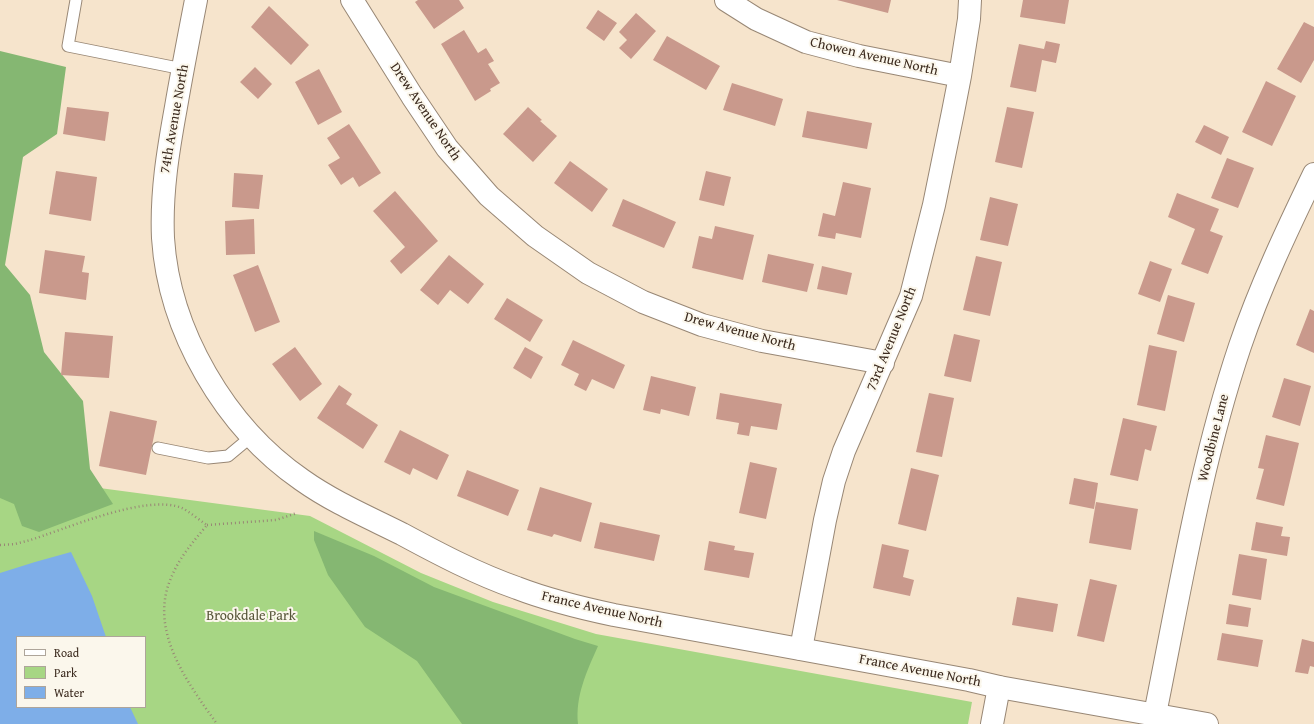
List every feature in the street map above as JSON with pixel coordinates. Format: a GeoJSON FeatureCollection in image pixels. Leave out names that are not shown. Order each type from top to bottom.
{"type":"FeatureCollection","features":[{"type":"Feature","properties":{"kind":"street","name":"74th Avenue North"},"geometry":{"type":"LineString","coordinates":[[163,239],[163,188],[168,150],[196,0]]}},
{"type":"Feature","properties":{"kind":"street","name":"Drew Avenue North"},"geometry":{"type":"LineString","coordinates":[[352,0],[446,148],[489,196],[535,236],[588,273],[643,302],[702,325],[762,341],[883,364]]}},
{"type":"Feature","properties":{"kind":"street","name":"Chowen Avenue North"},"geometry":{"type":"LineString","coordinates":[[726,0],[756,19],[806,42],[858,56],[960,76]]}},
{"type":"Feature","properties":{"kind":"street","name":"73rd Avenue North"},"geometry":{"type":"LineString","coordinates":[[801,649],[825,520],[834,481],[844,451],[883,364],[911,296],[934,205],[960,76],[969,19],[970,0]]}},
{"type":"Feature","properties":{"kind":"street","name":"Woodbine Lane"},"geometry":{"type":"LineString","coordinates":[[1155,714],[1214,434],[1240,345],[1274,258],[1314,174]]}},
{"type":"Feature","properties":{"kind":"street","name":"France Avenue North"},"geometry":{"type":"LineString","coordinates":[[163,239],[171,287],[178,315],[188,339],[212,385],[252,436],[282,465],[322,494],[451,559],[516,588],[579,607],[614,615],[970,680],[999,687],[1207,724]]}},
{"type":"Feature","properties":{"kind":"street"},"geometry":{"type":"LineString","coordinates":[[992,724],[999,687]]}},
{"type":"Feature","properties":{"kind":"lane"},"geometry":{"type":"LineString","coordinates":[[76,0],[68,46],[183,69]]}},
{"type":"Feature","properties":{"kind":"lane"},"geometry":{"type":"LineString","coordinates":[[158,448],[208,458],[228,456],[252,436]]}},
{"type":"Feature","properties":{"kind":"path"},"geometry":{"type":"LineString","coordinates":[[0,545],[15,544],[27,541],[124,510],[152,505],[167,505],[182,508],[207,525],[276,520],[298,513]]}},
{"type":"Feature","properties":{"kind":"path"},"geometry":{"type":"LineString","coordinates":[[207,525],[179,561],[170,579],[165,595],[164,622],[173,654],[217,724]]}},
{"type":"Feature","properties":{"kind":"green space"},"geometry":{"type":"Polygon","coordinates":[[[0,51],[66,67],[57,134],[23,157],[5,265],[30,295],[44,352],[83,401],[90,469],[113,504],[39,532],[22,526],[14,504],[0,498],[0,51]]]}},
{"type":"Feature","properties":{"kind":"green space","name":"Brookdale Park"},"geometry":{"type":"Polygon","coordinates":[[[0,382],[47,481],[310,516],[421,573],[493,602],[596,634],[972,702],[968,724],[0,724],[0,382]]]}},
{"type":"Feature","properties":{"kind":"green space"},"geometry":{"type":"Polygon","coordinates":[[[314,531],[374,556],[434,587],[598,646],[586,674],[580,694],[578,704],[578,724],[462,724],[417,661],[365,627],[328,575],[314,540],[314,531]]]}},
{"type":"Feature","properties":{"kind":"water"},"geometry":{"type":"Polygon","coordinates":[[[71,552],[92,596],[106,636],[16,636],[16,708],[130,708],[138,724],[0,724],[0,573],[71,552]]]}},
{"type":"Feature","properties":{"kind":"building"},"geometry":{"type":"Polygon","coordinates":[[[418,0],[459,0],[464,8],[434,29],[415,2],[418,0]]]}},
{"type":"Feature","properties":{"kind":"building"},"geometry":{"type":"Polygon","coordinates":[[[837,0],[891,0],[888,13],[837,0]]]}},
{"type":"Feature","properties":{"kind":"building"},"geometry":{"type":"Polygon","coordinates":[[[1023,0],[1069,0],[1065,24],[1020,17],[1023,0]]]}},
{"type":"Feature","properties":{"kind":"building"},"geometry":{"type":"Polygon","coordinates":[[[269,6],[309,45],[291,65],[251,27],[269,6]]]}},
{"type":"Feature","properties":{"kind":"building"},"geometry":{"type":"Polygon","coordinates":[[[598,10],[617,23],[604,41],[586,28],[598,10]]]}},
{"type":"Feature","properties":{"kind":"building"},"geometry":{"type":"Polygon","coordinates":[[[636,13],[656,31],[631,59],[619,48],[627,40],[619,32],[636,13]]]}},
{"type":"Feature","properties":{"kind":"building"},"geometry":{"type":"Polygon","coordinates":[[[1304,22],[1314,27],[1314,60],[1301,83],[1277,69],[1304,22]]]}},
{"type":"Feature","properties":{"kind":"building"},"geometry":{"type":"Polygon","coordinates":[[[464,30],[478,53],[486,48],[494,61],[488,64],[500,83],[490,89],[491,91],[475,101],[441,44],[464,30]]]}},
{"type":"Feature","properties":{"kind":"building"},"geometry":{"type":"Polygon","coordinates":[[[667,36],[720,66],[706,90],[653,60],[667,36]]]}},
{"type":"Feature","properties":{"kind":"building"},"geometry":{"type":"Polygon","coordinates":[[[1046,41],[1060,44],[1056,63],[1042,60],[1036,92],[1010,87],[1019,44],[1044,49],[1046,41]]]}},
{"type":"Feature","properties":{"kind":"building"},"geometry":{"type":"Polygon","coordinates":[[[255,67],[272,84],[258,99],[240,82],[255,67]]]}},
{"type":"Feature","properties":{"kind":"building"},"geometry":{"type":"Polygon","coordinates":[[[319,69],[342,112],[318,125],[295,82],[319,69]]]}},
{"type":"Feature","properties":{"kind":"building"},"geometry":{"type":"Polygon","coordinates":[[[1266,81],[1296,96],[1272,146],[1242,132],[1266,81]]]}},
{"type":"Feature","properties":{"kind":"building"},"geometry":{"type":"Polygon","coordinates":[[[732,83],[783,99],[775,126],[723,110],[732,83]]]}},
{"type":"Feature","properties":{"kind":"building"},"geometry":{"type":"Polygon","coordinates":[[[67,107],[109,112],[105,141],[63,134],[67,107]]]}},
{"type":"Feature","properties":{"kind":"building"},"geometry":{"type":"Polygon","coordinates":[[[528,107],[542,120],[540,121],[557,136],[533,162],[503,134],[528,107]]]}},
{"type":"Feature","properties":{"kind":"building"},"geometry":{"type":"Polygon","coordinates":[[[1007,107],[1034,112],[1022,168],[995,162],[1007,107]]]}},
{"type":"Feature","properties":{"kind":"building"},"geometry":{"type":"Polygon","coordinates":[[[807,111],[872,123],[867,149],[802,137],[807,111]]]}},
{"type":"Feature","properties":{"kind":"building"},"geometry":{"type":"Polygon","coordinates":[[[349,124],[381,173],[359,187],[353,177],[341,185],[328,165],[340,158],[327,138],[349,124]]]}},
{"type":"Feature","properties":{"kind":"building"},"geometry":{"type":"Polygon","coordinates":[[[1204,125],[1229,137],[1221,155],[1195,142],[1204,125]]]}},
{"type":"Feature","properties":{"kind":"building"},"geometry":{"type":"Polygon","coordinates":[[[1227,158],[1254,168],[1238,208],[1211,198],[1227,158]]]}},
{"type":"Feature","properties":{"kind":"building"},"geometry":{"type":"Polygon","coordinates":[[[570,161],[608,189],[592,212],[554,183],[570,161]]]}},
{"type":"Feature","properties":{"kind":"building"},"geometry":{"type":"Polygon","coordinates":[[[56,171],[97,177],[91,221],[49,214],[56,171]]]}},
{"type":"Feature","properties":{"kind":"building"},"geometry":{"type":"Polygon","coordinates":[[[706,171],[731,177],[724,206],[699,200],[706,171]]]}},
{"type":"Feature","properties":{"kind":"building"},"geometry":{"type":"Polygon","coordinates":[[[234,173],[263,175],[259,209],[232,207],[234,173]]]}},
{"type":"Feature","properties":{"kind":"building"},"geometry":{"type":"Polygon","coordinates":[[[843,182],[871,188],[861,238],[836,233],[835,239],[818,236],[823,213],[835,216],[843,182]]]}},
{"type":"Feature","properties":{"kind":"building"},"geometry":{"type":"Polygon","coordinates":[[[395,191],[438,241],[401,274],[390,261],[405,247],[373,211],[395,191]]]}},
{"type":"Feature","properties":{"kind":"building"},"geometry":{"type":"Polygon","coordinates":[[[1177,193],[1219,209],[1210,231],[1223,236],[1208,274],[1181,264],[1195,229],[1168,217],[1177,193]]]}},
{"type":"Feature","properties":{"kind":"building"},"geometry":{"type":"Polygon","coordinates":[[[990,197],[1018,204],[1008,246],[980,240],[990,197]]]}},
{"type":"Feature","properties":{"kind":"building"},"geometry":{"type":"Polygon","coordinates":[[[623,199],[676,222],[664,248],[612,226],[623,199]]]}},
{"type":"Feature","properties":{"kind":"building"},"geometry":{"type":"Polygon","coordinates":[[[254,219],[255,254],[226,255],[225,221],[254,219]]]}},
{"type":"Feature","properties":{"kind":"building"},"geometry":{"type":"Polygon","coordinates":[[[715,226],[754,235],[743,280],[692,268],[699,236],[712,239],[715,226]]]}},
{"type":"Feature","properties":{"kind":"building"},"geometry":{"type":"Polygon","coordinates":[[[45,250],[85,256],[82,272],[89,273],[86,300],[39,293],[45,250]]]}},
{"type":"Feature","properties":{"kind":"building"},"geometry":{"type":"Polygon","coordinates":[[[768,254],[814,264],[807,292],[762,282],[768,254]]]}},
{"type":"Feature","properties":{"kind":"building"},"geometry":{"type":"Polygon","coordinates":[[[449,255],[484,284],[468,304],[450,290],[438,305],[420,290],[449,255]]]}},
{"type":"Feature","properties":{"kind":"building"},"geometry":{"type":"Polygon","coordinates":[[[976,256],[1002,262],[990,316],[963,310],[976,256]]]}},
{"type":"Feature","properties":{"kind":"building"},"geometry":{"type":"Polygon","coordinates":[[[1150,261],[1172,269],[1160,302],[1138,294],[1150,261]]]}},
{"type":"Feature","properties":{"kind":"building"},"geometry":{"type":"Polygon","coordinates":[[[258,265],[280,322],[255,332],[233,275],[258,265]]]}},
{"type":"Feature","properties":{"kind":"building"},"geometry":{"type":"Polygon","coordinates":[[[822,266],[852,273],[847,295],[817,289],[822,266]]]}},
{"type":"Feature","properties":{"kind":"building"},"geometry":{"type":"Polygon","coordinates":[[[1168,295],[1195,303],[1184,342],[1157,334],[1168,295]]]}},
{"type":"Feature","properties":{"kind":"building"},"geometry":{"type":"Polygon","coordinates":[[[507,298],[543,320],[530,342],[494,319],[507,298]]]}},
{"type":"Feature","properties":{"kind":"building"},"geometry":{"type":"Polygon","coordinates":[[[1310,309],[1314,311],[1314,353],[1296,345],[1310,309]]]}},
{"type":"Feature","properties":{"kind":"building"},"geometry":{"type":"Polygon","coordinates":[[[65,332],[113,336],[109,378],[61,375],[65,332]]]}},
{"type":"Feature","properties":{"kind":"building"},"geometry":{"type":"Polygon","coordinates":[[[954,334],[980,340],[971,382],[944,376],[954,334]]]}},
{"type":"Feature","properties":{"kind":"building"},"geometry":{"type":"Polygon","coordinates":[[[573,340],[625,365],[614,389],[592,379],[586,391],[574,385],[579,374],[561,365],[573,340]]]}},
{"type":"Feature","properties":{"kind":"building"},"geometry":{"type":"Polygon","coordinates":[[[1149,345],[1177,351],[1165,411],[1137,405],[1149,345]]]}},
{"type":"Feature","properties":{"kind":"building"},"geometry":{"type":"Polygon","coordinates":[[[295,347],[322,384],[300,401],[272,364],[295,347]]]}},
{"type":"Feature","properties":{"kind":"building"},"geometry":{"type":"Polygon","coordinates":[[[525,347],[543,357],[531,379],[513,368],[525,347]]]}},
{"type":"Feature","properties":{"kind":"building"},"geometry":{"type":"Polygon","coordinates":[[[651,376],[696,387],[689,416],[661,409],[660,414],[643,410],[651,376]]]}},
{"type":"Feature","properties":{"kind":"building"},"geometry":{"type":"Polygon","coordinates":[[[1284,378],[1311,386],[1300,426],[1272,417],[1284,378]]]}},
{"type":"Feature","properties":{"kind":"building"},"geometry":{"type":"Polygon","coordinates":[[[339,385],[352,394],[346,404],[378,425],[363,449],[317,418],[339,385]]]}},
{"type":"Feature","properties":{"kind":"building"},"geometry":{"type":"Polygon","coordinates":[[[720,393],[782,404],[777,430],[751,426],[749,436],[737,434],[739,423],[716,419],[720,393]]]}},
{"type":"Feature","properties":{"kind":"building"},"geometry":{"type":"Polygon","coordinates":[[[929,393],[954,398],[942,457],[916,452],[929,393]]]}},
{"type":"Feature","properties":{"kind":"building"},"geometry":{"type":"Polygon","coordinates":[[[110,411],[157,421],[146,475],[99,466],[110,411]]]}},
{"type":"Feature","properties":{"kind":"building"},"geometry":{"type":"Polygon","coordinates":[[[1123,418],[1157,426],[1151,451],[1145,449],[1138,481],[1110,475],[1123,418]]]}},
{"type":"Feature","properties":{"kind":"building"},"geometry":{"type":"Polygon","coordinates":[[[400,430],[449,455],[437,480],[413,468],[410,475],[384,462],[400,430]]]}},
{"type":"Feature","properties":{"kind":"building"},"geometry":{"type":"Polygon","coordinates":[[[1266,435],[1299,443],[1284,506],[1256,499],[1264,469],[1258,468],[1266,435]]]}},
{"type":"Feature","properties":{"kind":"building"},"geometry":{"type":"Polygon","coordinates":[[[750,462],[777,468],[766,519],[739,513],[750,462]]]}},
{"type":"Feature","properties":{"kind":"building"},"geometry":{"type":"Polygon","coordinates":[[[911,468],[939,475],[926,531],[898,524],[911,468]]]}},
{"type":"Feature","properties":{"kind":"building"},"geometry":{"type":"Polygon","coordinates":[[[467,470],[519,490],[508,516],[457,496],[467,470]]]}},
{"type":"Feature","properties":{"kind":"building"},"geometry":{"type":"Polygon","coordinates":[[[1074,478],[1098,483],[1094,509],[1069,504],[1074,478]]]}},
{"type":"Feature","properties":{"kind":"building"},"geometry":{"type":"Polygon","coordinates":[[[540,487],[592,503],[581,542],[554,534],[552,537],[527,530],[540,487]]]}},
{"type":"Feature","properties":{"kind":"building"},"geometry":{"type":"Polygon","coordinates":[[[1096,502],[1138,509],[1131,550],[1089,543],[1096,502]]]}},
{"type":"Feature","properties":{"kind":"building"},"geometry":{"type":"Polygon","coordinates":[[[600,522],[660,535],[654,561],[594,548],[600,522]]]}},
{"type":"Feature","properties":{"kind":"building"},"geometry":{"type":"Polygon","coordinates":[[[1256,522],[1283,527],[1281,536],[1290,537],[1287,556],[1251,550],[1256,522]]]}},
{"type":"Feature","properties":{"kind":"building"},"geometry":{"type":"Polygon","coordinates":[[[709,541],[735,546],[734,550],[754,553],[749,578],[704,570],[709,541]]]}},
{"type":"Feature","properties":{"kind":"building"},"geometry":{"type":"Polygon","coordinates":[[[882,544],[909,550],[903,577],[914,580],[910,596],[873,588],[882,544]]]}},
{"type":"Feature","properties":{"kind":"building"},"geometry":{"type":"Polygon","coordinates":[[[1239,554],[1267,559],[1261,600],[1232,595],[1239,554]]]}},
{"type":"Feature","properties":{"kind":"building"},"geometry":{"type":"Polygon","coordinates":[[[1090,579],[1117,585],[1104,642],[1077,636],[1090,579]]]}},
{"type":"Feature","properties":{"kind":"building"},"geometry":{"type":"Polygon","coordinates":[[[1017,597],[1058,604],[1053,632],[1012,625],[1017,597]]]}},
{"type":"Feature","properties":{"kind":"building"},"geometry":{"type":"Polygon","coordinates":[[[1229,604],[1251,608],[1248,627],[1226,624],[1229,604]]]}},
{"type":"Feature","properties":{"kind":"building"},"geometry":{"type":"Polygon","coordinates":[[[1222,633],[1263,640],[1258,667],[1217,660],[1222,633]]]}},
{"type":"Feature","properties":{"kind":"building"},"geometry":{"type":"Polygon","coordinates":[[[1302,639],[1314,642],[1314,667],[1310,666],[1308,674],[1295,672],[1302,639]]]}}]}
